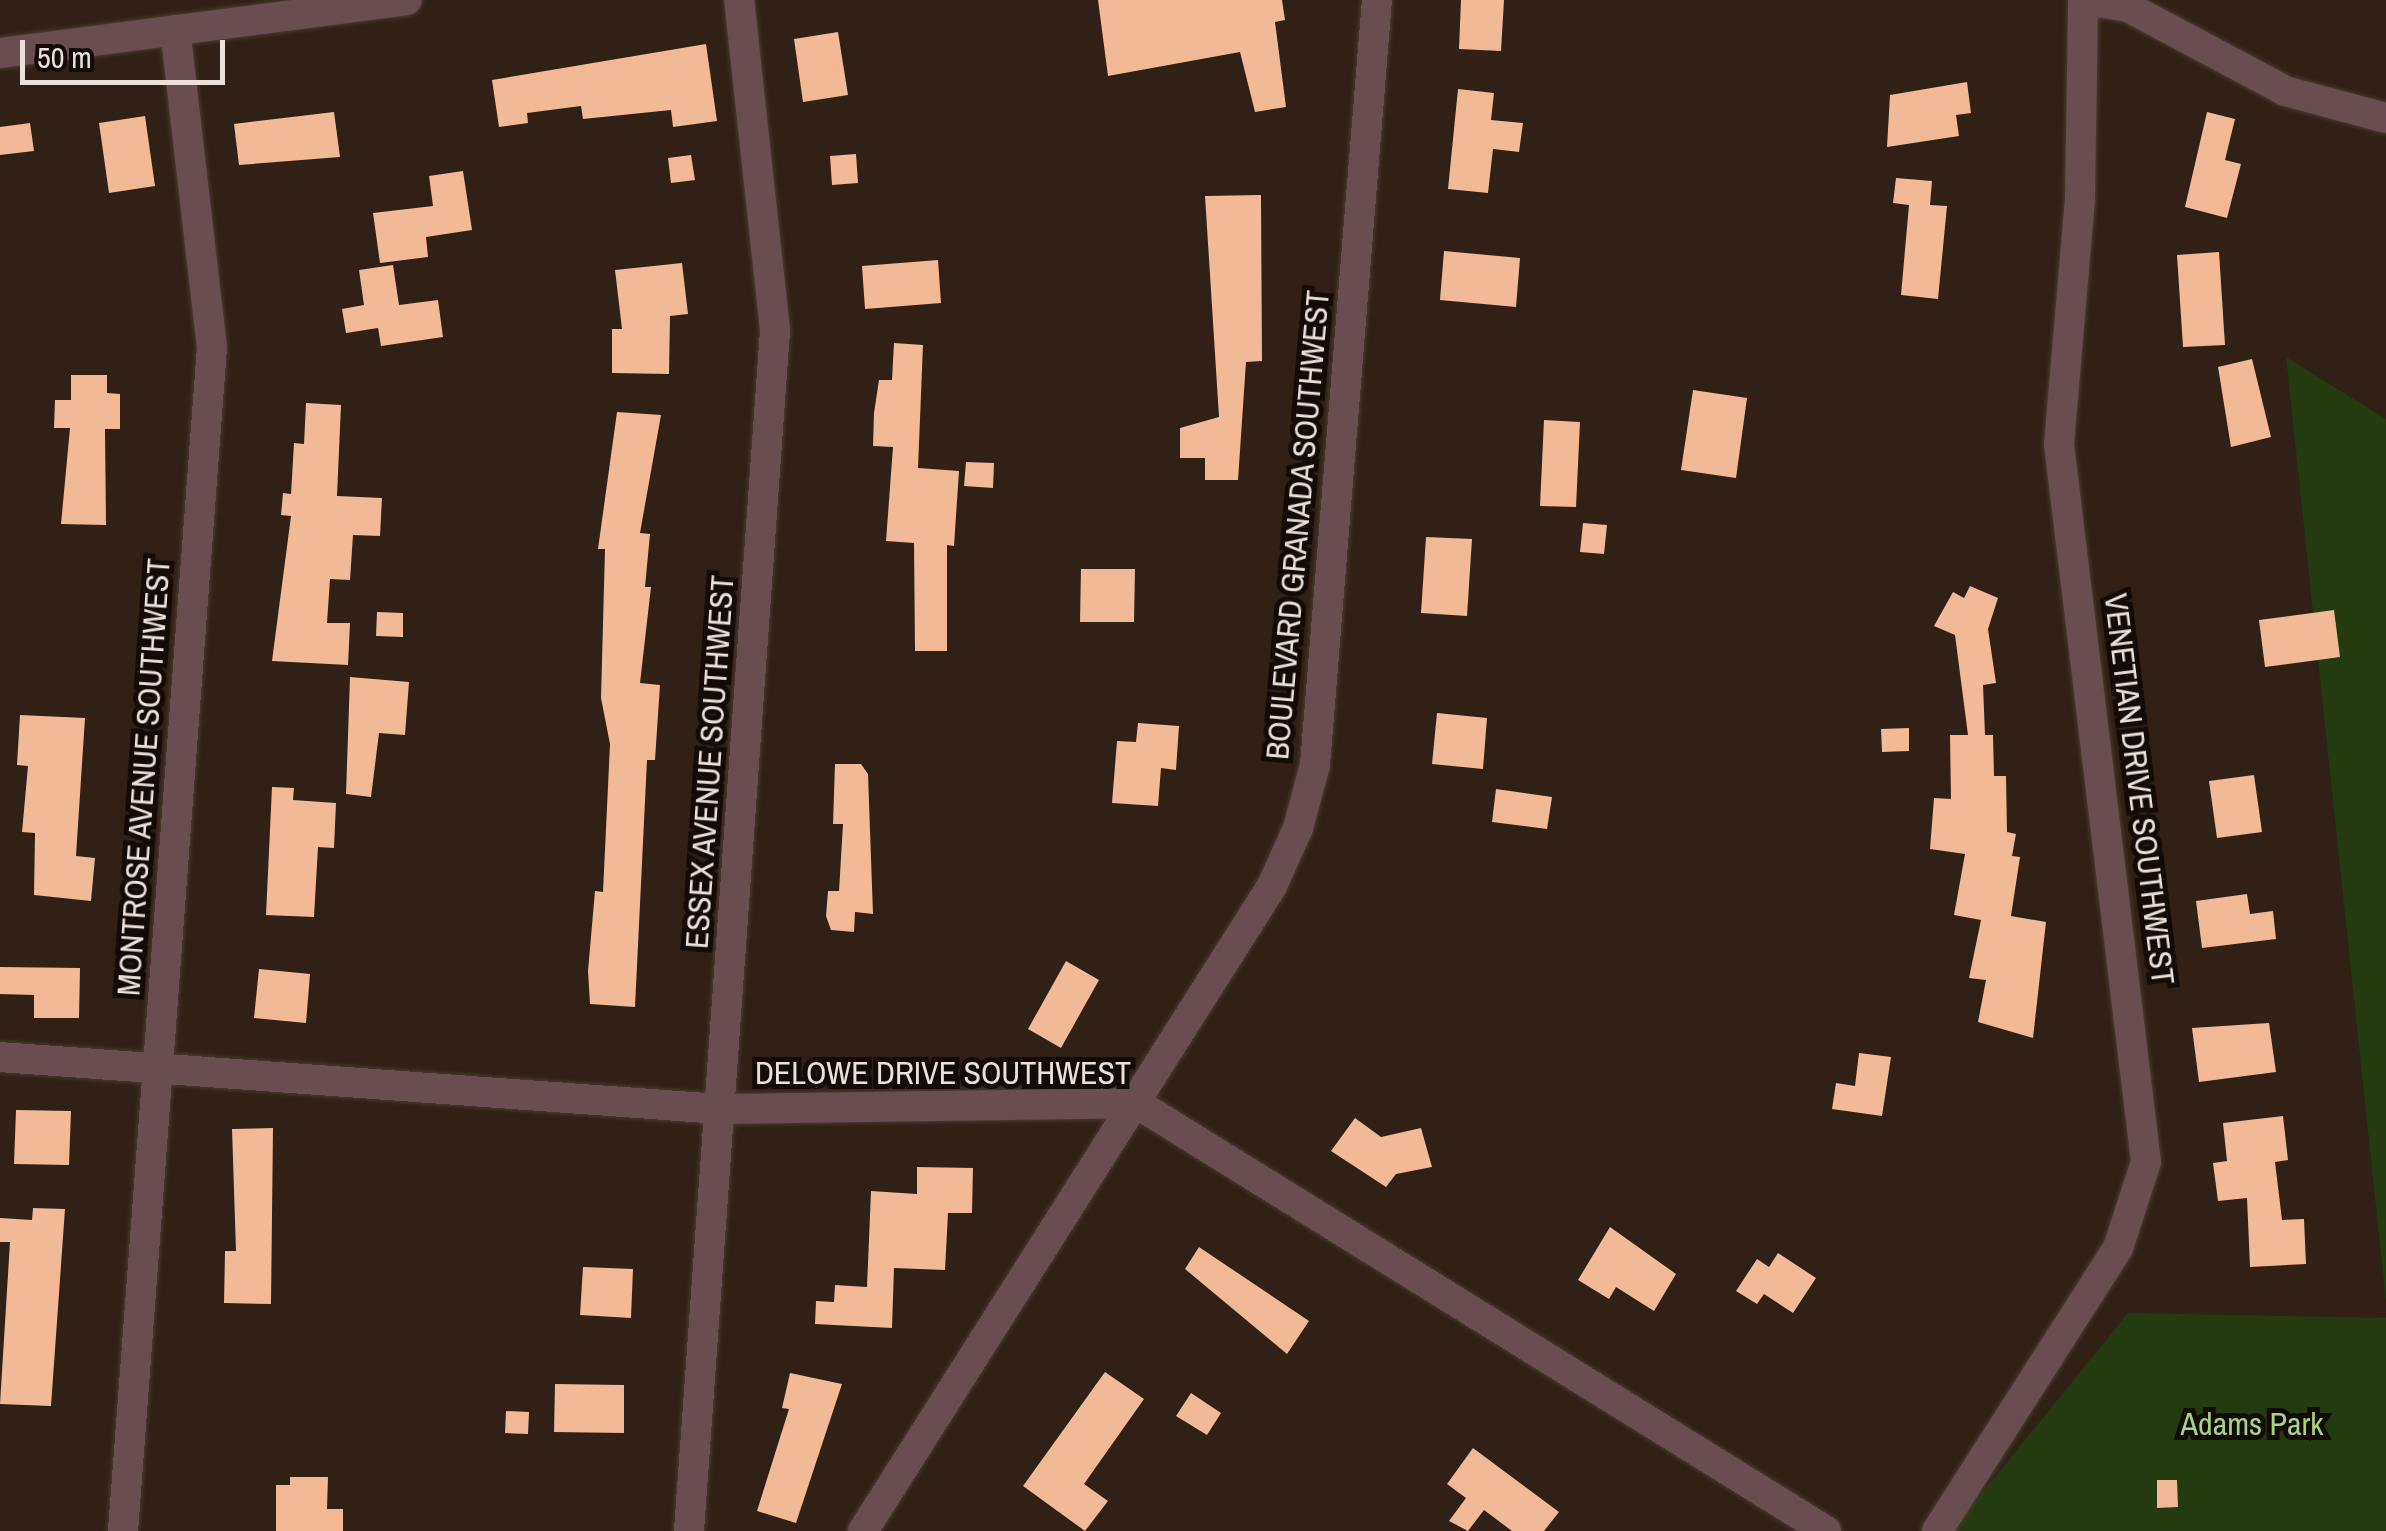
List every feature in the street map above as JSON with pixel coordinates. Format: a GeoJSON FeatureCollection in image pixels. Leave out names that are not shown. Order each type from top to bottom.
{"type":"FeatureCollection","features":[{"type":"Feature","properties":{"kind":"street"},"geometry":{"type":"LineString","coordinates":[[0,53],[407,0]]}},
{"type":"Feature","properties":{"kind":"street","name":"ESSEX AVENUE SOUTHWEST"},"geometry":{"type":"LineString","coordinates":[[689,1531],[775,330],[738,0]]}},
{"type":"Feature","properties":{"kind":"street","name":"BOULEVARD GRANADA SOUTHWEST"},"geometry":{"type":"LineString","coordinates":[[863,1531],[1272,886],[1314,765],[1377,0]]}},
{"type":"Feature","properties":{"kind":"street"},"geometry":{"type":"LineString","coordinates":[[2083,0],[2128,7],[2284,91],[2386,118]]}},
{"type":"Feature","properties":{"kind":"street","name":"VENETIAN DRIVE SOUTHWEST"},"geometry":{"type":"LineString","coordinates":[[1937,1531],[2118,1248],[2146,1162],[2059,444],[2080,198],[2083,0]]}},
{"type":"Feature","properties":{"kind":"street","name":"MONTROSE AVENUE SOUTHWEST"},"geometry":{"type":"LineString","coordinates":[[123,1531],[212,348],[175,30]]}},
{"type":"Feature","properties":{"kind":"street","name":"DELOWE DRIVE SOUTHWEST"},"geometry":{"type":"LineString","coordinates":[[0,1057],[720,1109],[1136,1103],[1826,1531]]}},
{"type":"Feature","properties":{"kind":"green space"},"geometry":{"type":"Polygon","coordinates":[[[2286,357],[2386,419],[2386,1301],[2286,357]]]}},
{"type":"Feature","properties":{"kind":"green space","name":"Adams Park"},"geometry":{"type":"Polygon","coordinates":[[[2128,1313],[2386,1318],[2386,1531],[1951,1531],[2128,1313]]]}},
{"type":"Feature","properties":{"kind":"building"},"geometry":{"type":"Polygon","coordinates":[[[1098,0],[1282,0],[1285,20],[1275,22],[1286,107],[1255,112],[1240,52],[1108,76],[1098,0]]]}},
{"type":"Feature","properties":{"kind":"building"},"geometry":{"type":"Polygon","coordinates":[[[1461,0],[1504,0],[1501,51],[1459,49],[1461,0]]]}},
{"type":"Feature","properties":{"kind":"building"},"geometry":{"type":"Polygon","coordinates":[[[838,32],[848,95],[803,102],[794,39],[838,32]]]}},
{"type":"Feature","properties":{"kind":"building"},"geometry":{"type":"Polygon","coordinates":[[[706,44],[717,121],[673,127],[671,110],[583,119],[581,106],[527,113],[528,123],[499,127],[492,80],[706,44]]]}},
{"type":"Feature","properties":{"kind":"building"},"geometry":{"type":"Polygon","coordinates":[[[1967,82],[1971,113],[1956,115],[1959,136],[1887,147],[1890,95],[1967,82]]]}},
{"type":"Feature","properties":{"kind":"building"},"geometry":{"type":"Polygon","coordinates":[[[1458,89],[1494,93],[1491,120],[1523,123],[1519,152],[1493,149],[1488,193],[1448,189],[1458,89]]]}},
{"type":"Feature","properties":{"kind":"building"},"geometry":{"type":"Polygon","coordinates":[[[334,112],[340,157],[239,165],[234,124],[334,112]]]}},
{"type":"Feature","properties":{"kind":"building"},"geometry":{"type":"Polygon","coordinates":[[[2207,112],[2235,119],[2225,160],[2241,164],[2227,218],[2185,207],[2207,112]]]}},
{"type":"Feature","properties":{"kind":"building"},"geometry":{"type":"Polygon","coordinates":[[[145,116],[155,186],[109,193],[99,123],[145,116]]]}},
{"type":"Feature","properties":{"kind":"building"},"geometry":{"type":"Polygon","coordinates":[[[30,123],[34,151],[0,155],[0,127],[30,123]]]}},
{"type":"Feature","properties":{"kind":"building"},"geometry":{"type":"Polygon","coordinates":[[[856,154],[858,183],[832,185],[830,156],[856,154]]]}},
{"type":"Feature","properties":{"kind":"building"},"geometry":{"type":"Polygon","coordinates":[[[691,155],[695,180],[671,183],[668,158],[691,155]]]}},
{"type":"Feature","properties":{"kind":"building"},"geometry":{"type":"Polygon","coordinates":[[[463,171],[472,230],[426,237],[428,257],[380,263],[373,213],[433,206],[429,176],[463,171]]]}},
{"type":"Feature","properties":{"kind":"building"},"geometry":{"type":"Polygon","coordinates":[[[1896,178],[1932,181],[1930,205],[1947,206],[1938,299],[1901,295],[1909,205],[1893,203],[1896,178]]]}},
{"type":"Feature","properties":{"kind":"building"},"geometry":{"type":"Polygon","coordinates":[[[1261,195],[1262,361],[1246,362],[1238,480],[1205,480],[1205,458],[1180,458],[1180,428],[1219,417],[1205,196],[1261,195]]]}},
{"type":"Feature","properties":{"kind":"building"},"geometry":{"type":"Polygon","coordinates":[[[1444,251],[1520,258],[1516,307],[1440,300],[1444,251]]]}},
{"type":"Feature","properties":{"kind":"building"},"geometry":{"type":"Polygon","coordinates":[[[2219,252],[2225,345],[2183,347],[2177,255],[2219,252]]]}},
{"type":"Feature","properties":{"kind":"building"},"geometry":{"type":"Polygon","coordinates":[[[938,260],[941,303],[865,309],[862,266],[938,260]]]}},
{"type":"Feature","properties":{"kind":"building"},"geometry":{"type":"Polygon","coordinates":[[[682,263],[688,314],[670,316],[669,374],[612,373],[612,329],[622,329],[615,270],[682,263]]]}},
{"type":"Feature","properties":{"kind":"building"},"geometry":{"type":"Polygon","coordinates":[[[393,265],[399,305],[438,300],[443,337],[381,346],[378,328],[346,333],[342,309],[364,305],[359,270],[393,265]]]}},
{"type":"Feature","properties":{"kind":"building"},"geometry":{"type":"Polygon","coordinates":[[[894,343],[923,345],[918,468],[959,471],[954,546],[947,545],[947,651],[915,651],[914,543],[886,541],[893,447],[873,446],[874,413],[879,380],[892,380],[894,343]]]}},
{"type":"Feature","properties":{"kind":"building"},"geometry":{"type":"Polygon","coordinates":[[[2252,359],[2271,437],[2231,447],[2218,367],[2252,359]]]}},
{"type":"Feature","properties":{"kind":"building"},"geometry":{"type":"Polygon","coordinates":[[[71,375],[107,375],[107,393],[120,394],[120,429],[105,429],[106,525],[61,524],[70,428],[54,428],[55,400],[71,400],[71,375]]]}},
{"type":"Feature","properties":{"kind":"building"},"geometry":{"type":"Polygon","coordinates":[[[1693,390],[1747,398],[1736,478],[1681,470],[1693,390]]]}},
{"type":"Feature","properties":{"kind":"building"},"geometry":{"type":"Polygon","coordinates":[[[306,403],[341,405],[337,496],[382,498],[380,536],[353,535],[350,580],[330,579],[327,623],[350,623],[348,665],[272,661],[291,516],[281,515],[283,493],[291,494],[294,443],[304,444],[306,403]]]}},
{"type":"Feature","properties":{"kind":"building"},"geometry":{"type":"Polygon","coordinates":[[[617,412],[661,415],[640,533],[650,534],[645,587],[651,587],[640,683],[660,685],[655,760],[647,760],[635,1007],[590,1004],[588,971],[595,891],[603,892],[610,744],[601,698],[605,549],[598,549],[617,412]]]}},
{"type":"Feature","properties":{"kind":"building"},"geometry":{"type":"Polygon","coordinates":[[[1544,420],[1580,422],[1576,507],[1540,506],[1544,420]]]}},
{"type":"Feature","properties":{"kind":"building"},"geometry":{"type":"Polygon","coordinates":[[[966,462],[994,463],[993,488],[964,486],[966,462]]]}},
{"type":"Feature","properties":{"kind":"building"},"geometry":{"type":"Polygon","coordinates":[[[1583,523],[1607,525],[1604,554],[1580,552],[1583,523]]]}},
{"type":"Feature","properties":{"kind":"building"},"geometry":{"type":"Polygon","coordinates":[[[1426,537],[1472,539],[1467,616],[1421,613],[1426,537]]]}},
{"type":"Feature","properties":{"kind":"building"},"geometry":{"type":"Polygon","coordinates":[[[1081,569],[1135,569],[1134,622],[1080,622],[1081,569]]]}},
{"type":"Feature","properties":{"kind":"building"},"geometry":{"type":"Polygon","coordinates":[[[1970,586],[1998,598],[1988,629],[1996,683],[1983,685],[1985,735],[1993,735],[1994,776],[2006,776],[2007,832],[2016,834],[2012,856],[2020,857],[2011,916],[2046,922],[2033,1038],[1978,1022],[1986,980],[1969,978],[1981,920],[1954,915],[1965,854],[1930,849],[1934,798],[1951,799],[1950,735],[1968,735],[1955,635],[1934,626],[1953,592],[1964,598],[1970,586]]]}},
{"type":"Feature","properties":{"kind":"building"},"geometry":{"type":"Polygon","coordinates":[[[2334,610],[2340,657],[2265,667],[2259,620],[2334,610]]]}},
{"type":"Feature","properties":{"kind":"building"},"geometry":{"type":"Polygon","coordinates":[[[377,612],[403,613],[403,637],[376,636],[377,612]]]}},
{"type":"Feature","properties":{"kind":"building"},"geometry":{"type":"Polygon","coordinates":[[[350,677],[409,682],[405,735],[379,733],[371,797],[346,794],[350,677]]]}},
{"type":"Feature","properties":{"kind":"building"},"geometry":{"type":"Polygon","coordinates":[[[1437,713],[1487,718],[1483,769],[1432,764],[1437,713]]]}},
{"type":"Feature","properties":{"kind":"building"},"geometry":{"type":"Polygon","coordinates":[[[20,715],[85,718],[76,856],[95,858],[91,901],[34,895],[35,833],[22,832],[28,766],[17,765],[20,715]]]}},
{"type":"Feature","properties":{"kind":"building"},"geometry":{"type":"Polygon","coordinates":[[[1138,723],[1179,726],[1176,770],[1161,768],[1158,806],[1112,803],[1117,741],[1136,742],[1138,723]]]}},
{"type":"Feature","properties":{"kind":"building"},"geometry":{"type":"Polygon","coordinates":[[[1909,728],[1909,751],[1882,752],[1881,729],[1909,728]]]}},
{"type":"Feature","properties":{"kind":"building"},"geometry":{"type":"Polygon","coordinates":[[[835,764],[861,764],[868,774],[873,914],[855,912],[854,932],[831,930],[826,916],[828,891],[839,891],[843,824],[833,824],[835,764]]]}},
{"type":"Feature","properties":{"kind":"building"},"geometry":{"type":"Polygon","coordinates":[[[2254,775],[2262,832],[2217,838],[2209,781],[2254,775]]]}},
{"type":"Feature","properties":{"kind":"building"},"geometry":{"type":"Polygon","coordinates":[[[272,787],[294,788],[293,800],[336,803],[334,848],[318,847],[314,917],[266,915],[272,787]]]}},
{"type":"Feature","properties":{"kind":"building"},"geometry":{"type":"Polygon","coordinates":[[[1496,789],[1552,797],[1547,829],[1492,822],[1496,789]]]}},
{"type":"Feature","properties":{"kind":"building"},"geometry":{"type":"Polygon","coordinates":[[[2247,894],[2250,914],[2273,911],[2276,939],[2202,948],[2196,901],[2247,894]]]}},
{"type":"Feature","properties":{"kind":"building"},"geometry":{"type":"Polygon","coordinates":[[[1066,961],[1099,980],[1061,1048],[1028,1029],[1066,961]]]}},
{"type":"Feature","properties":{"kind":"building"},"geometry":{"type":"Polygon","coordinates":[[[0,967],[80,968],[79,1018],[34,1018],[34,995],[0,994],[0,967]]]}},
{"type":"Feature","properties":{"kind":"building"},"geometry":{"type":"Polygon","coordinates":[[[259,969],[310,974],[306,1023],[254,1018],[259,969]]]}},
{"type":"Feature","properties":{"kind":"building"},"geometry":{"type":"Polygon","coordinates":[[[2269,1023],[2276,1072],[2199,1082],[2192,1028],[2269,1023]]]}},
{"type":"Feature","properties":{"kind":"building"},"geometry":{"type":"Polygon","coordinates":[[[1859,1053],[1891,1057],[1882,1116],[1832,1109],[1836,1083],[1855,1086],[1859,1053]]]}},
{"type":"Feature","properties":{"kind":"building"},"geometry":{"type":"Polygon","coordinates":[[[16,1110],[71,1111],[69,1165],[14,1164],[16,1110]]]}},
{"type":"Feature","properties":{"kind":"building"},"geometry":{"type":"Polygon","coordinates":[[[2283,1116],[2288,1160],[2275,1162],[2282,1220],[2304,1219],[2306,1264],[2250,1267],[2247,1198],[2218,1201],[2213,1163],[2227,1161],[2223,1123],[2283,1116]]]}},
{"type":"Feature","properties":{"kind":"building"},"geometry":{"type":"Polygon","coordinates":[[[1355,1118],[1381,1137],[1421,1128],[1432,1167],[1396,1174],[1386,1187],[1331,1151],[1355,1118]]]}},
{"type":"Feature","properties":{"kind":"building"},"geometry":{"type":"Polygon","coordinates":[[[273,1128],[271,1304],[224,1303],[225,1251],[236,1251],[232,1129],[273,1128]]]}},
{"type":"Feature","properties":{"kind":"building"},"geometry":{"type":"Polygon","coordinates":[[[917,1167],[973,1168],[972,1213],[948,1213],[945,1270],[894,1268],[892,1328],[815,1324],[816,1301],[834,1302],[835,1285],[867,1287],[871,1191],[917,1194],[917,1167]]]}},
{"type":"Feature","properties":{"kind":"building"},"geometry":{"type":"Polygon","coordinates":[[[33,1208],[65,1209],[51,1406],[0,1404],[10,1242],[0,1242],[0,1218],[32,1220],[33,1208]]]}},
{"type":"Feature","properties":{"kind":"building"},"geometry":{"type":"Polygon","coordinates":[[[1610,1227],[1676,1274],[1654,1311],[1616,1287],[1609,1299],[1578,1280],[1610,1227]]]}},
{"type":"Feature","properties":{"kind":"building"},"geometry":{"type":"Polygon","coordinates":[[[1199,1247],[1309,1321],[1287,1354],[1185,1269],[1199,1247]]]}},
{"type":"Feature","properties":{"kind":"building"},"geometry":{"type":"Polygon","coordinates":[[[1778,1253],[1816,1278],[1793,1313],[1764,1294],[1757,1304],[1736,1291],[1757,1259],[1769,1267],[1778,1253]]]}},
{"type":"Feature","properties":{"kind":"building"},"geometry":{"type":"Polygon","coordinates":[[[583,1267],[633,1269],[631,1318],[580,1315],[583,1267]]]}},
{"type":"Feature","properties":{"kind":"building"},"geometry":{"type":"Polygon","coordinates":[[[1105,1372],[1144,1399],[1084,1484],[1108,1501],[1085,1531],[1023,1486],[1105,1372]]]}},
{"type":"Feature","properties":{"kind":"building"},"geometry":{"type":"Polygon","coordinates":[[[790,1373],[842,1384],[796,1523],[757,1511],[789,1409],[782,1408],[790,1373]]]}},
{"type":"Feature","properties":{"kind":"building"},"geometry":{"type":"Polygon","coordinates":[[[555,1384],[624,1385],[624,1433],[554,1432],[555,1384]]]}},
{"type":"Feature","properties":{"kind":"building"},"geometry":{"type":"Polygon","coordinates":[[[1191,1393],[1221,1413],[1207,1435],[1176,1416],[1191,1393]]]}},
{"type":"Feature","properties":{"kind":"building"},"geometry":{"type":"Polygon","coordinates":[[[506,1411],[529,1412],[528,1434],[505,1433],[506,1411]]]}},
{"type":"Feature","properties":{"kind":"building"},"geometry":{"type":"Polygon","coordinates":[[[1473,1448],[1559,1512],[1544,1531],[1512,1531],[1484,1510],[1468,1531],[1449,1521],[1466,1498],[1447,1484],[1473,1448]]]}},
{"type":"Feature","properties":{"kind":"building"},"geometry":{"type":"Polygon","coordinates":[[[290,1477],[328,1477],[327,1509],[343,1509],[343,1531],[276,1531],[276,1485],[290,1485],[290,1477]]]}},
{"type":"Feature","properties":{"kind":"building"},"geometry":{"type":"Polygon","coordinates":[[[2157,1480],[2177,1480],[2178,1507],[2157,1508],[2157,1480]]]}}]}
